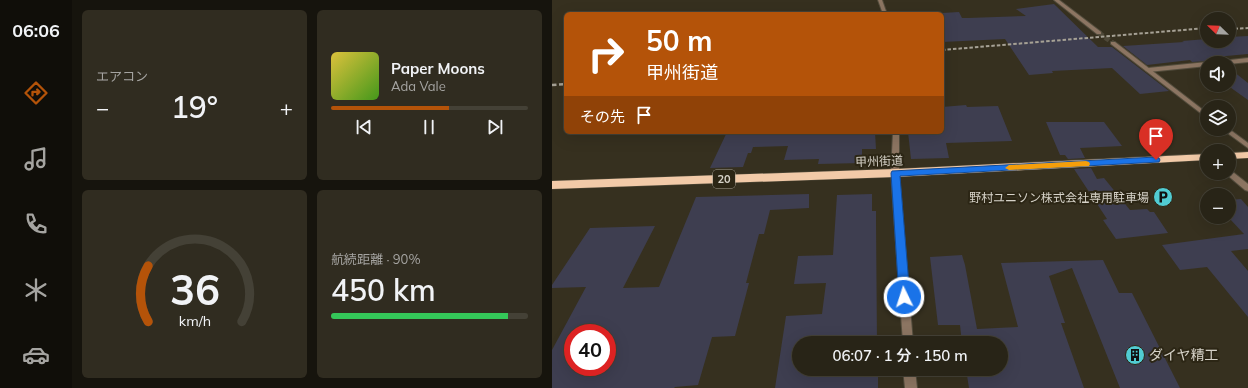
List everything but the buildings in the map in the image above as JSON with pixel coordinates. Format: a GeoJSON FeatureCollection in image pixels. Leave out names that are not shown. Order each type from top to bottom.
{"type":"FeatureCollection","features":[{"type":"Feature","properties":{"kind":"highway"},"geometry":{"type":"LineString","coordinates":[[1236,156],[1248,155]]}},
{"type":"Feature","properties":{"kind":"highway","name":"甲州街道"},"geometry":{"type":"LineString","coordinates":[[552,185],[895,173],[1200,157]]}},
{"type":"Feature","properties":{"kind":"street"},"geometry":{"type":"LineString","coordinates":[[880,0],[884,12]]}},
{"type":"Feature","properties":{"kind":"street"},"geometry":{"type":"LineString","coordinates":[[1056,0],[1099,33]]}},
{"type":"Feature","properties":{"kind":"street"},"geometry":{"type":"LineString","coordinates":[[1114,43],[1200,111]]}},
{"type":"Feature","properties":{"kind":"street"},"geometry":{"type":"LineString","coordinates":[[1236,61],[1248,60]]}},
{"type":"Feature","properties":{"kind":"street"},"geometry":{"type":"LineString","coordinates":[[1148,70],[1200,65]]}},
{"type":"Feature","properties":{"kind":"street"},"geometry":{"type":"LineString","coordinates":[[896,134],[895,173],[907,336]]}},
{"type":"Feature","properties":{"kind":"street"},"geometry":{"type":"LineString","coordinates":[[1234,136],[1248,146]]}},
{"type":"Feature","properties":{"kind":"street"},"geometry":{"type":"LineString","coordinates":[[1236,178],[1248,188]]}},
{"type":"Feature","properties":{"kind":"street"},"geometry":{"type":"LineString","coordinates":[[910,376],[911,388]]}},
{"type":"Feature","properties":{"kind":"tunnel"},"geometry":{"type":"LineString","coordinates":[[1099,33],[1113,43]]}},
{"type":"Feature","properties":{"kind":"railway"},"geometry":{"type":"LineString","coordinates":[[1236,29],[1248,28]]}},
{"type":"Feature","properties":{"kind":"railway"},"geometry":{"type":"LineString","coordinates":[[944,50],[1200,29]]}},
{"type":"Feature","properties":{"kind":"railway"},"geometry":{"type":"LineString","coordinates":[[552,85],[564,84]]}},
{"type":"Feature","properties":{"kind":"slow traffic"},"geometry":{"type":"LineString","coordinates":[[1009,168],[1086,164]]}},
{"type":"Feature","properties":{"kind":"place","name":"野村ユニソン株式会社専用駐車場"},"geometry":{"type":"Point","coordinates":[1163,197]}},
{"type":"Feature","properties":{"kind":"place","name":"ダイヤ精工"},"geometry":{"type":"Point","coordinates":[1135,355]}},
{"type":"Feature","properties":{"kind":"route"},"geometry":{"type":"LineString","coordinates":[[904,297],[895,173],[1156,160]]}}]}
